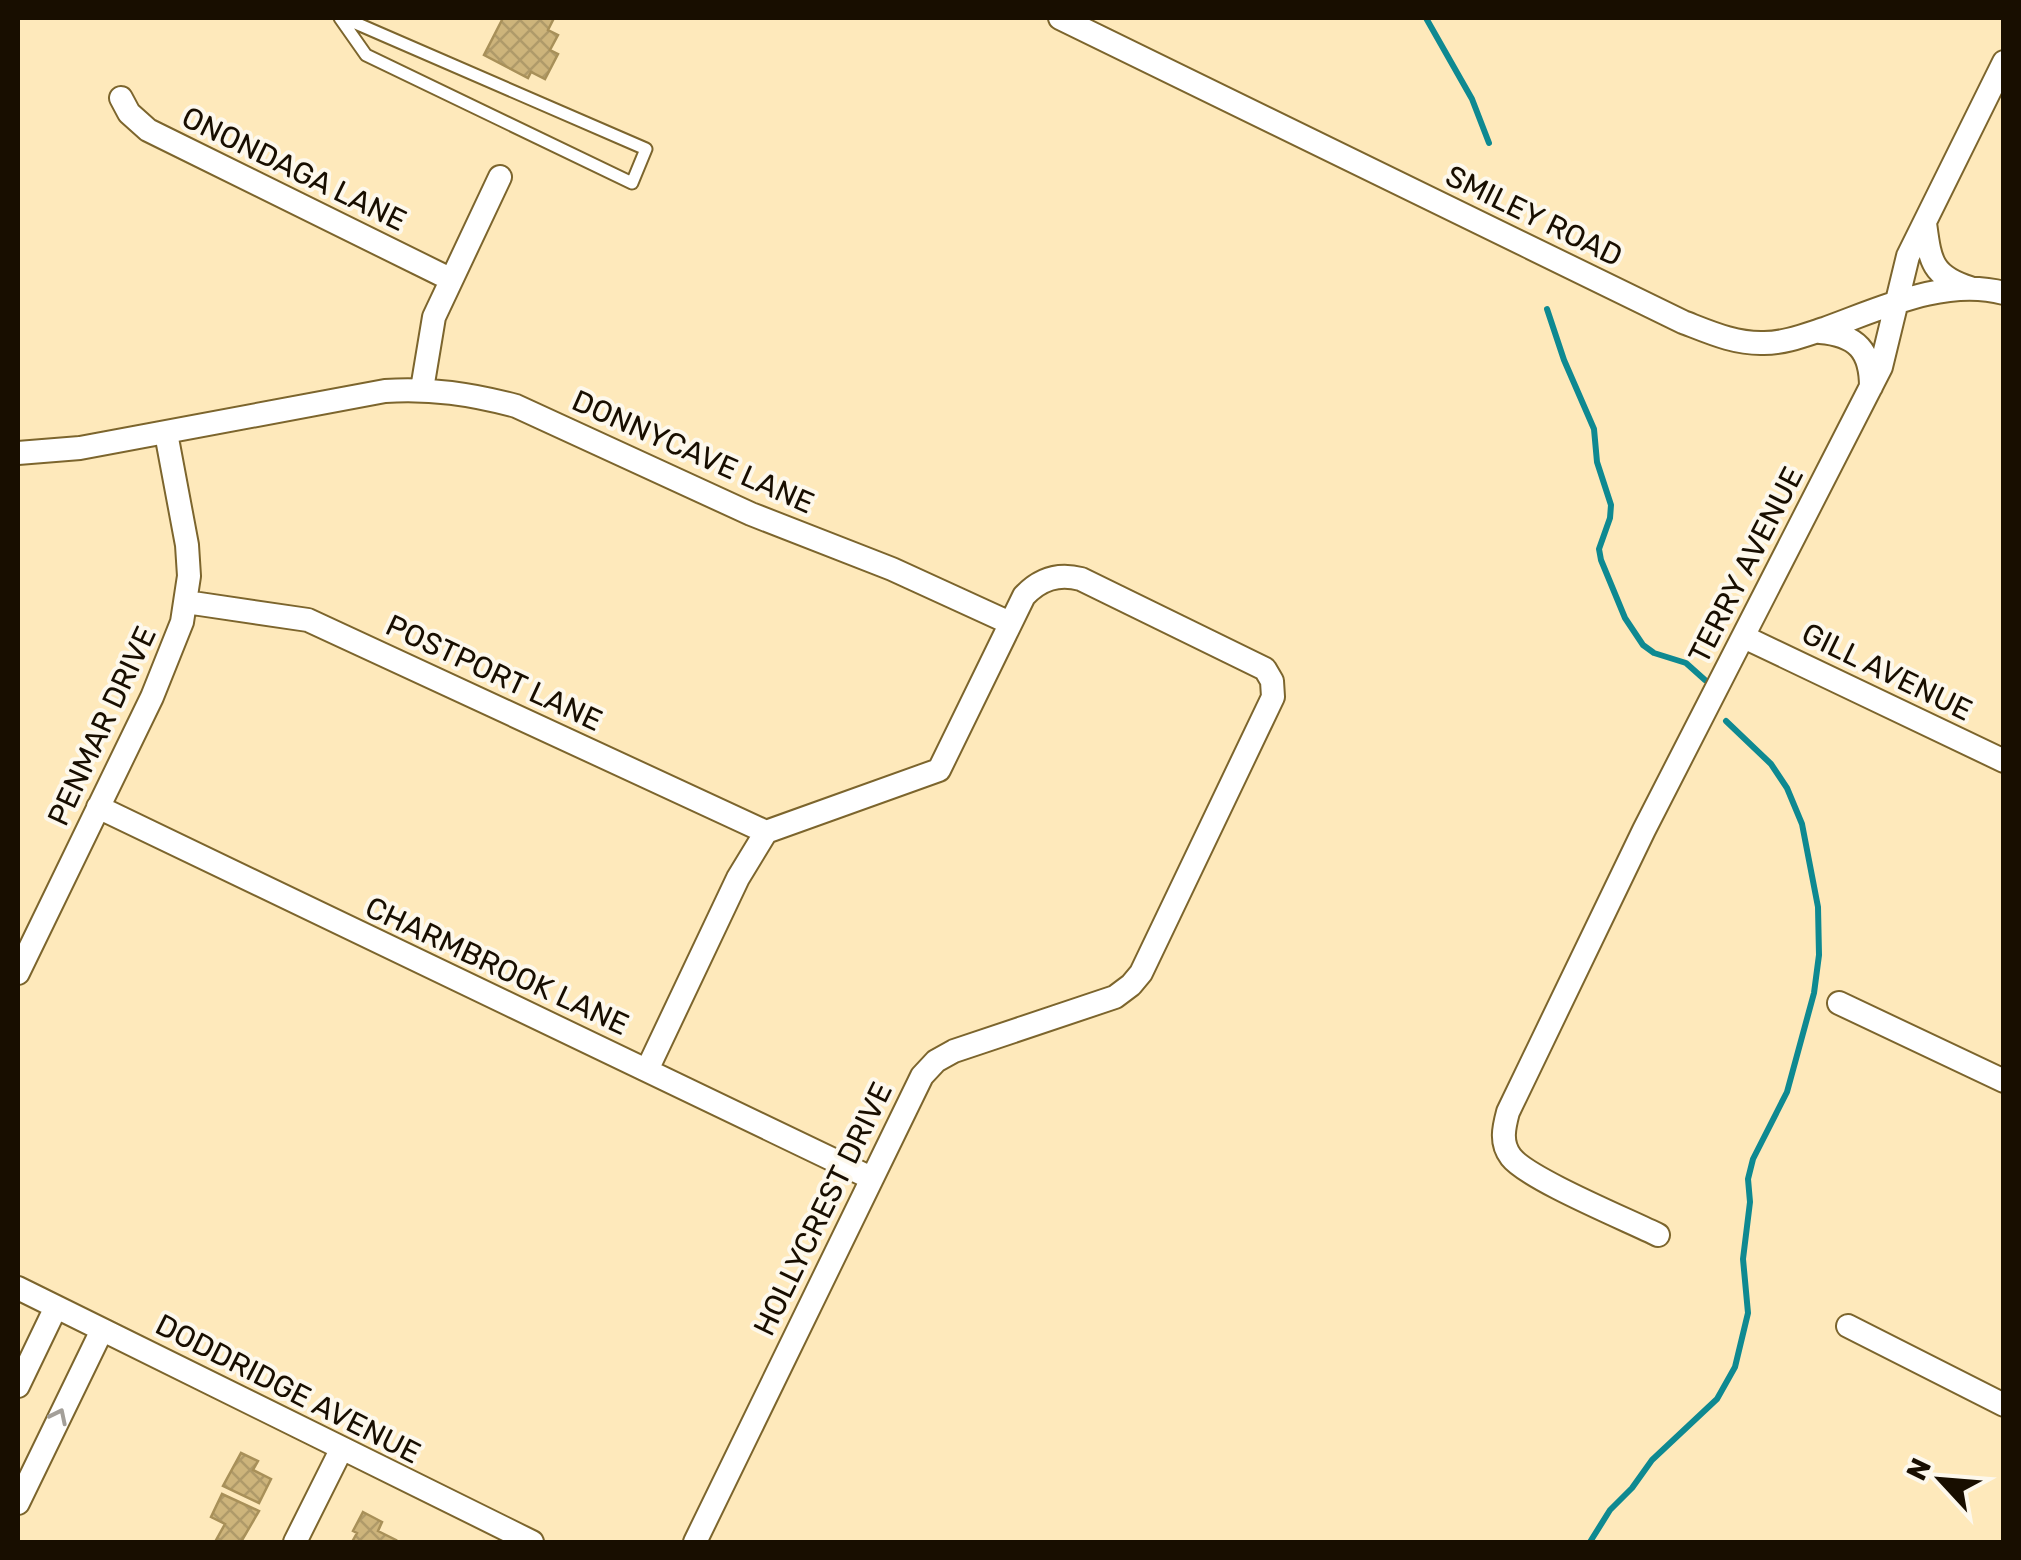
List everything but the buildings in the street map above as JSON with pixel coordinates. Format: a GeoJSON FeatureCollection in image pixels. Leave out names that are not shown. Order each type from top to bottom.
{"type":"FeatureCollection","features":[{"type":"Feature","properties":{"kind":"street","name":"SMILEY ROAD"},"geometry":{"type":"LineString","coordinates":[[1060,18],[1683,322],[1727,339],[1765,344],[1816,332],[1930,293],[1973,289],[2004,293]]}},
{"type":"Feature","properties":{"kind":"street","name":"TERRY AVENUE"},"geometry":{"type":"LineString","coordinates":[[1658,1235],[1532,1174],[1512,1160],[1504,1146],[1503,1130],[1519,1087],[1644,830],[1881,368],[1908,256],[2004,62]]}},
{"type":"Feature","properties":{"kind":"street","name":"ONONDAGA LANE"},"geometry":{"type":"LineString","coordinates":[[121,98],[129,113],[148,130],[450,279]]}},
{"type":"Feature","properties":{"kind":"street"},"geometry":{"type":"LineString","coordinates":[[422,388],[431,326],[500,177]]}},
{"type":"Feature","properties":{"kind":"street"},"geometry":{"type":"LineString","coordinates":[[1925,222],[1930,260],[1948,281],[1973,289]]}},
{"type":"Feature","properties":{"kind":"street"},"geometry":{"type":"LineString","coordinates":[[1816,332],[1837,333],[1861,348],[1871,363],[1871,387]]}},
{"type":"Feature","properties":{"kind":"street","name":"DONNYCAVE LANE"},"geometry":{"type":"LineString","coordinates":[[18,453],[80,448],[385,391],[422,388],[480,396],[516,406],[751,514],[892,569],[1010,622]]}},
{"type":"Feature","properties":{"kind":"street","name":"PENMAR DRIVE"},"geometry":{"type":"LineString","coordinates":[[18,973],[152,697],[178,634],[186,602],[187,545],[166,433]]}},
{"type":"Feature","properties":{"kind":"street","name":"HOLLYCREST DRIVE"},"geometry":{"type":"LineString","coordinates":[[695,1542],[912,1093],[936,1062],[970,1046],[1115,997],[1131,986],[1141,973],[1273,696],[1272,682],[1265,670],[1244,656],[1081,579],[1058,576],[1041,582],[1024,596],[1010,622]]}},
{"type":"Feature","properties":{"kind":"street","name":"POSTPORT LANE"},"geometry":{"type":"LineString","coordinates":[[186,602],[308,620],[766,832]]}},
{"type":"Feature","properties":{"kind":"street"},"geometry":{"type":"LineString","coordinates":[[648,1070],[738,878],[766,832],[939,770],[1010,622]]}},
{"type":"Feature","properties":{"kind":"street","name":"GILL AVENUE"},"geometry":{"type":"LineString","coordinates":[[1744,637],[2004,761]]}},
{"type":"Feature","properties":{"kind":"street","name":"CHARMBROOK LANE"},"geometry":{"type":"LineString","coordinates":[[98,807],[871,1178]]}},
{"type":"Feature","properties":{"kind":"street"},"geometry":{"type":"LineString","coordinates":[[1839,1003],[2004,1082]]}},
{"type":"Feature","properties":{"kind":"street","name":"DODDRIDGE AVENUE"},"geometry":{"type":"LineString","coordinates":[[18,1288],[532,1542]]}},
{"type":"Feature","properties":{"kind":"street"},"geometry":{"type":"LineString","coordinates":[[18,1386],[56,1307]]}},
{"type":"Feature","properties":{"kind":"street"},"geometry":{"type":"LineString","coordinates":[[1848,1326],[2004,1405]]}},
{"type":"Feature","properties":{"kind":"street"},"geometry":{"type":"LineString","coordinates":[[18,1503],[102,1330]]}},
{"type":"Feature","properties":{"kind":"street"},"geometry":{"type":"LineString","coordinates":[[296,1542],[341,1450]]}},
{"type":"Feature","properties":{"kind":"lane"},"geometry":{"type":"LineString","coordinates":[[342,18],[646,148],[632,183],[366,56],[342,18]]}},
{"type":"Feature","properties":{"kind":"waterway"},"geometry":{"type":"LineString","coordinates":[[1426,18],[1472,99],[1489,143]]}},
{"type":"Feature","properties":{"kind":"waterway"},"geometry":{"type":"LineString","coordinates":[[1547,309],[1594,429],[1597,462],[1611,505],[1599,549],[1625,618],[1643,645],[1654,653],[1686,663],[1705,680]]}},
{"type":"Feature","properties":{"kind":"waterway"},"geometry":{"type":"LineString","coordinates":[[1590,1542],[1610,1510],[1652,1460],[1717,1399],[1735,1367],[1748,1313],[1743,1259],[1750,1202],[1748,1179],[1753,1159],[1787,1092],[1814,993],[1819,955],[1818,907],[1802,824],[1787,788],[1771,764],[1726,721]]}}]}
